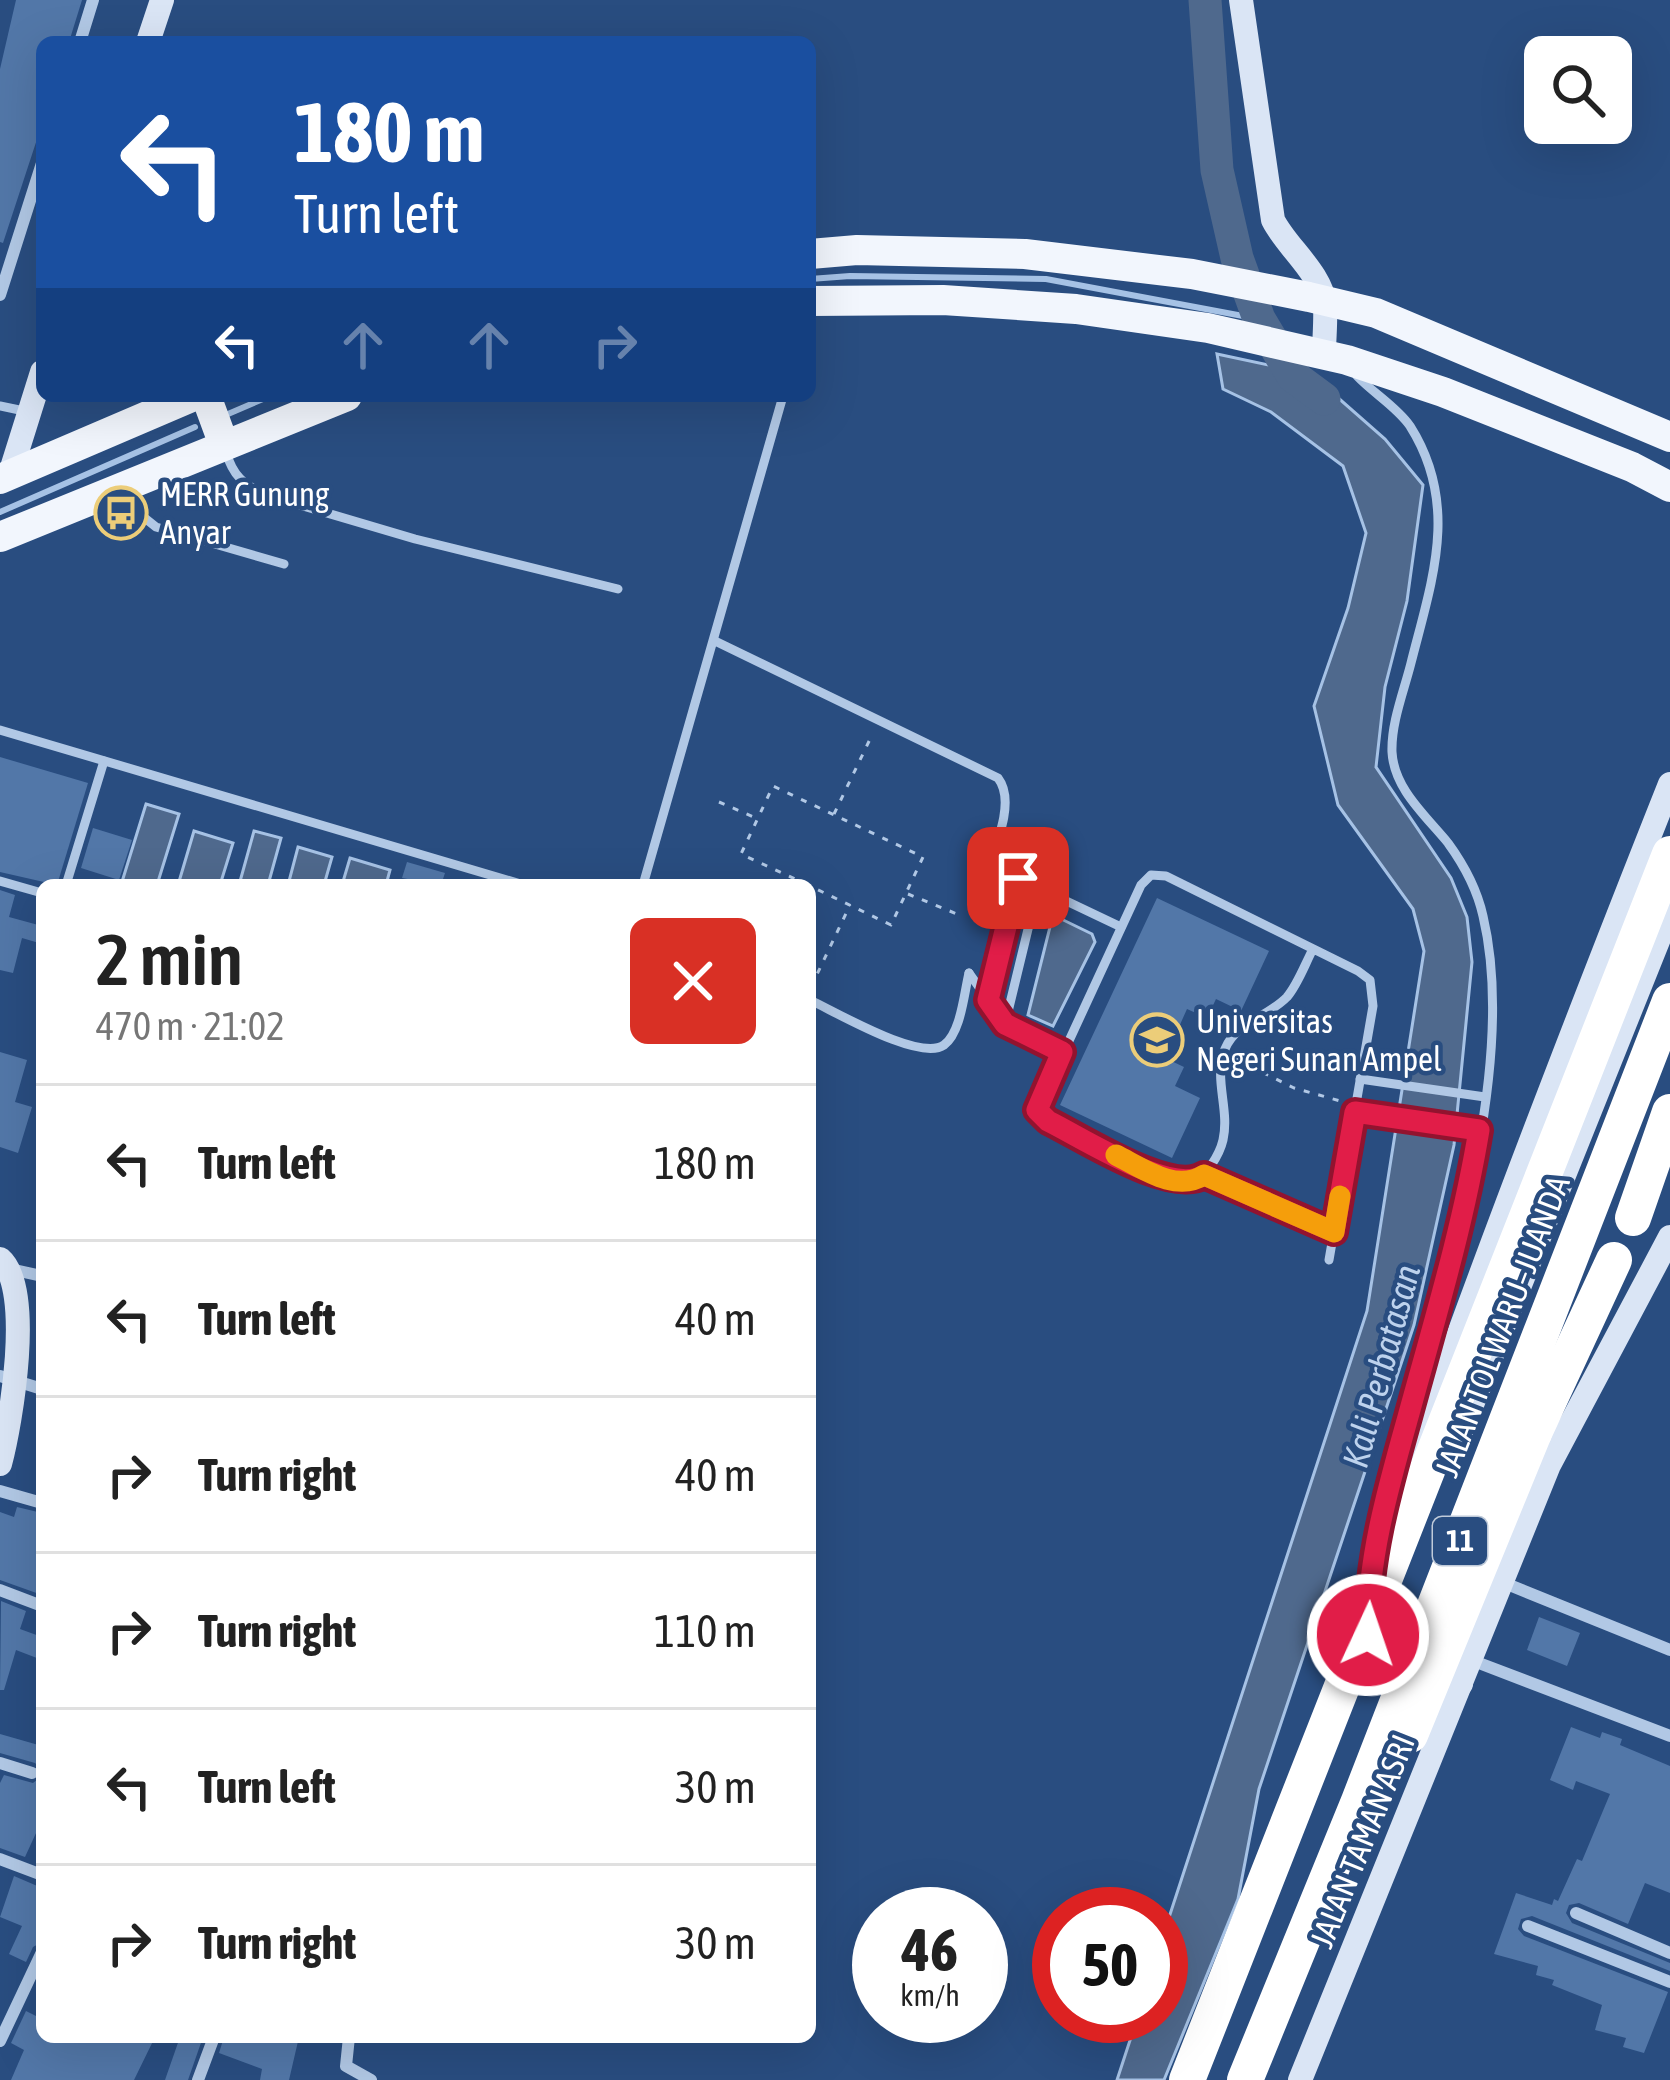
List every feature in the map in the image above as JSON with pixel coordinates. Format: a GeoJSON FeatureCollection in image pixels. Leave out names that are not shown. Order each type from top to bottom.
{"type":"FeatureCollection","features":[{"type":"Feature","properties":{"kind":"highway","name":"JALAN TOL WARU–JUANDA"},"geometry":{"type":"LineString","coordinates":[[1187,2080],[1670,854]]}},
{"type":"Feature","properties":{"kind":"highway","name":"JALAN TOL WARU–JUANDA"},"geometry":{"type":"LineString","coordinates":[[1245,2080],[1670,1001]]}},
{"type":"Feature","properties":{"kind":"highway"},"geometry":{"type":"LineString","coordinates":[[1633,1218],[1670,1112]]}},
{"type":"Feature","properties":{"kind":"highway"},"geometry":{"type":"LineString","coordinates":[[1274,2011],[1304,1973],[1368,1833],[1534,1433],[1614,1260]]}},
{"type":"Feature","properties":{"kind":"main road"},"geometry":{"type":"LineString","coordinates":[[150,36],[162,0]]}},
{"type":"Feature","properties":{"kind":"main road"},"geometry":{"type":"LineString","coordinates":[[1240,0],[1273,220],[1317,282],[1327,356]]}},
{"type":"Feature","properties":{"kind":"main road"},"geometry":{"type":"LineString","coordinates":[[816,253],[1025,254],[1192,274],[1317,299],[1376,313],[1670,437]]}},
{"type":"Feature","properties":{"kind":"main road"},"geometry":{"type":"LineString","coordinates":[[816,301],[943,300],[1076,308],[1208,328],[1327,356],[1443,392],[1632,467],[1670,487]]}},
{"type":"Feature","properties":{"kind":"main road"},"geometry":{"type":"LineString","coordinates":[[5,477],[36,390]]}},
{"type":"Feature","properties":{"kind":"main road"},"geometry":{"type":"LineString","coordinates":[[5,477],[180,402]]}},
{"type":"Feature","properties":{"kind":"main road"},"geometry":{"type":"LineString","coordinates":[[208,402],[224,445]]}},
{"type":"Feature","properties":{"kind":"main road"},"geometry":{"type":"LineString","coordinates":[[0,537],[331,402]]}},
{"type":"Feature","properties":{"kind":"main road"},"geometry":{"type":"LineString","coordinates":[[1632,467],[1670,505]]}},
{"type":"Feature","properties":{"kind":"main road"},"geometry":{"type":"LineString","coordinates":[[1374,1650],[1368,1635],[1369,1594],[1382,1526],[1670,784]]}},
{"type":"Feature","properties":{"kind":"main road"},"geometry":{"type":"LineString","coordinates":[[1204,2080],[1670,911]]}},
{"type":"Feature","properties":{"kind":"main road","name":"JALAN TAMAN ASRI"},"geometry":{"type":"LineString","coordinates":[[1300,2080],[1558,1447],[1670,1238]]}},
{"type":"Feature","properties":{"kind":"main road"},"geometry":{"type":"LineString","coordinates":[[1,1457],[20,1382],[5,1264]]}},
{"type":"Feature","properties":{"kind":"main road"},"geometry":{"type":"LineString","coordinates":[[1374,1650],[1465,1671]]}},
{"type":"Feature","properties":{"kind":"street"},"geometry":{"type":"LineString","coordinates":[[82,36],[93,0]]}},
{"type":"Feature","properties":{"kind":"street"},"geometry":{"type":"LineString","coordinates":[[0,295],[36,182]]}},
{"type":"Feature","properties":{"kind":"street"},"geometry":{"type":"LineString","coordinates":[[5,1264],[36,1274]]}},
{"type":"Feature","properties":{"kind":"street"},"geometry":{"type":"LineString","coordinates":[[0,1491],[36,1501]]}},
{"type":"Feature","properties":{"kind":"street"},"geometry":{"type":"LineString","coordinates":[[1501,1581],[1670,1650]]}},
{"type":"Feature","properties":{"kind":"street"},"geometry":{"type":"LineString","coordinates":[[0,1590],[36,1604]]}},
{"type":"Feature","properties":{"kind":"street"},"geometry":{"type":"LineString","coordinates":[[1465,1671],[1670,1736]]}},
{"type":"Feature","properties":{"kind":"street"},"geometry":{"type":"LineString","coordinates":[[0,1763],[32,1773]]}},
{"type":"Feature","properties":{"kind":"street"},"geometry":{"type":"LineString","coordinates":[[0,1859],[36,1872]]}},
{"type":"Feature","properties":{"kind":"street"},"geometry":{"type":"LineString","coordinates":[[1576,1913],[1670,1953]]}},
{"type":"Feature","properties":{"kind":"street"},"geometry":{"type":"LineString","coordinates":[[1528,1926],[1670,1982]]}},
{"type":"Feature","properties":{"kind":"street"},"geometry":{"type":"LineString","coordinates":[[0,2041],[36,1965]]}},
{"type":"Feature","properties":{"kind":"street"},"geometry":{"type":"LineString","coordinates":[[198,2080],[212,2043]]}},
{"type":"Feature","properties":{"kind":"street"},"geometry":{"type":"LineString","coordinates":[[348,2043],[346,2066],[371,2080]]}},
{"type":"Feature","properties":{"kind":"lane"},"geometry":{"type":"LineString","coordinates":[[1327,356],[1407,422],[1432,470],[1440,521],[1435,570],[1398,714],[1393,756],[1398,779],[1450,846],[1480,901],[1492,984],[1493,1024],[1484,1096],[1461,1222],[1389,1484],[1382,1526]]}},
{"type":"Feature","properties":{"kind":"lane"},"geometry":{"type":"LineString","coordinates":[[646,879],[781,402]]}},
{"type":"Feature","properties":{"kind":"lane"},"geometry":{"type":"LineString","coordinates":[[0,406],[29,412]]}},
{"type":"Feature","properties":{"kind":"lane"},"geometry":{"type":"LineString","coordinates":[[224,445],[232,473],[266,495],[415,539],[618,589]]}},
{"type":"Feature","properties":{"kind":"lane"},"geometry":{"type":"LineString","coordinates":[[112,491],[156,527],[284,564]]}},
{"type":"Feature","properties":{"kind":"lane"},"geometry":{"type":"LineString","coordinates":[[715,641],[998,778],[1005,788],[1006,803],[982,884],[1018,878],[1121,927]]}},
{"type":"Feature","properties":{"kind":"lane"},"geometry":{"type":"LineString","coordinates":[[0,730],[504,879]]}},
{"type":"Feature","properties":{"kind":"lane"},"geometry":{"type":"LineString","coordinates":[[67,879],[104,761]]}},
{"type":"Feature","properties":{"kind":"lane"},"geometry":{"type":"LineString","coordinates":[[1313,949],[1291,993],[1270,1012],[1244,1025],[1224,1053],[1219,1069],[1226,1110],[1223,1144],[1204,1175],[1192,1182],[1169,1180],[1048,1121],[1037,1110],[1121,927],[1150,875],[1166,876],[1313,949],[1370,980],[1373,1006],[1330,1260]]}},
{"type":"Feature","properties":{"kind":"lane"},"geometry":{"type":"LineString","coordinates":[[988,1000],[1018,878]]}},
{"type":"Feature","properties":{"kind":"lane"},"geometry":{"type":"LineString","coordinates":[[0,881],[36,891]]}},
{"type":"Feature","properties":{"kind":"lane"},"geometry":{"type":"LineString","coordinates":[[1005,1024],[1038,887]]}},
{"type":"Feature","properties":{"kind":"lane"},"geometry":{"type":"LineString","coordinates":[[816,1003],[929,1051],[943,1046],[953,1034],[969,973],[1005,1024],[1062,1052]]}},
{"type":"Feature","properties":{"kind":"lane"},"geometry":{"type":"LineString","coordinates":[[1360,1079],[1484,1096]]}},
{"type":"Feature","properties":{"kind":"lane"},"geometry":{"type":"LineString","coordinates":[[1355,1108],[1479,1130]]}},
{"type":"Feature","properties":{"kind":"lane"},"geometry":{"type":"LineString","coordinates":[[1204,1175],[1334,1232]]}},
{"type":"Feature","properties":{"kind":"path"},"geometry":{"type":"LineString","coordinates":[[834,814],[878,720]]}},
{"type":"Feature","properties":{"kind":"path"},"geometry":{"type":"LineString","coordinates":[[794,879],[741,854],[773,785],[923,857],[891,925],[816,889]]}},
{"type":"Feature","properties":{"kind":"path"},"geometry":{"type":"LineString","coordinates":[[719,802],[758,818]]}},
{"type":"Feature","properties":{"kind":"path"},"geometry":{"type":"LineString","coordinates":[[906,893],[957,914]]}},
{"type":"Feature","properties":{"kind":"path"},"geometry":{"type":"LineString","coordinates":[[816,976],[850,905]]}},
{"type":"Feature","properties":{"kind":"path"},"geometry":{"type":"LineString","coordinates":[[1224,1053],[1294,1088],[1355,1108]]}},
{"type":"Feature","properties":{"kind":"water","name":"Kali Perbatasan"},"geometry":{"type":"Polygon","coordinates":[[[1217,354],[1311,374],[1385,439],[1423,485],[1407,601],[1385,687],[1376,767],[1451,878],[1467,917],[1472,962],[1454,1145],[1414,1325],[1259,1789],[1238,1899],[1188,2021],[1188,1887],[1179,1887],[1367,1311],[1424,951],[1413,909],[1338,805],[1314,706],[1348,608],[1366,533],[1343,466],[1271,412],[1223,389],[1217,354]]]}},
{"type":"Feature","properties":{"kind":"water"},"geometry":{"type":"Polygon","coordinates":[[[146,804],[179,814],[159,879],[123,879],[146,804]]]}},
{"type":"Feature","properties":{"kind":"water"},"geometry":{"type":"Polygon","coordinates":[[[194,831],[233,843],[222,879],[180,879],[194,831]]]}},
{"type":"Feature","properties":{"kind":"water"},"geometry":{"type":"Polygon","coordinates":[[[254,831],[281,838],[270,879],[241,879],[254,831]]]}},
{"type":"Feature","properties":{"kind":"water"},"geometry":{"type":"Polygon","coordinates":[[[298,847],[332,857],[326,879],[290,879],[298,847]]]}},
{"type":"Feature","properties":{"kind":"water"},"geometry":{"type":"Polygon","coordinates":[[[350,858],[390,870],[388,879],[344,879],[350,858]]]}},
{"type":"Feature","properties":{"kind":"water"},"geometry":{"type":"Polygon","coordinates":[[[1053,915],[1092,934],[1095,942],[1053,1026],[1028,1015],[1053,915]]]}},
{"type":"Feature","properties":{"kind":"water","name":"Kali Perbatasan"},"geometry":{"type":"Polygon","coordinates":[[[1129,2043],[1179,2043],[1164,2080],[1117,2080],[1129,2043]]]}},
{"type":"Feature","properties":{"kind":"building"},"geometry":{"type":"Polygon","coordinates":[[[16,0],[82,0],[71,36],[36,36],[36,142],[3,243],[0,242],[0,69],[16,0]]]}},
{"type":"Feature","properties":{"kind":"building"},"geometry":{"type":"Polygon","coordinates":[[[0,757],[88,783],[59,879],[36,880],[0,872],[0,757]]]}},
{"type":"Feature","properties":{"kind":"building"},"geometry":{"type":"Polygon","coordinates":[[[93,828],[132,840],[119,879],[81,868],[93,828]]]}},
{"type":"Feature","properties":{"kind":"building"},"geometry":{"type":"Polygon","coordinates":[[[407,862],[445,873],[443,879],[402,878],[407,862]]]}},
{"type":"Feature","properties":{"kind":"building"},"geometry":{"type":"Polygon","coordinates":[[[0,890],[15,895],[9,917],[36,924],[36,942],[22,938],[13,973],[0,970],[0,890]]]}},
{"type":"Feature","properties":{"kind":"building"},"geometry":{"type":"Polygon","coordinates":[[[1157,898],[1269,951],[1241,1011],[1216,999],[1207,1018],[1187,1009],[1165,1058],[1184,1067],[1175,1086],[1200,1098],[1172,1158],[1060,1105],[1157,898]]]}},
{"type":"Feature","properties":{"kind":"building"},"geometry":{"type":"Polygon","coordinates":[[[0,1052],[27,1060],[15,1102],[32,1107],[18,1153],[0,1147],[0,1052]]]}},
{"type":"Feature","properties":{"kind":"building"},"geometry":{"type":"Polygon","coordinates":[[[17,1507],[36,1512],[36,1593],[0,1580],[0,1512],[14,1517],[17,1507]]]}},
{"type":"Feature","properties":{"kind":"building"},"geometry":{"type":"Polygon","coordinates":[[[1,1601],[26,1611],[20,1629],[36,1635],[36,1658],[16,1650],[4,1690],[0,1690],[1,1601]]]}},
{"type":"Feature","properties":{"kind":"building"},"geometry":{"type":"Polygon","coordinates":[[[1539,1617],[1580,1633],[1567,1666],[1527,1650],[1539,1617]]]}},
{"type":"Feature","properties":{"kind":"building"},"geometry":{"type":"Polygon","coordinates":[[[1571,1727],[1600,1738],[1602,1732],[1622,1739],[1620,1745],[1670,1766],[1670,1893],[1645,1883],[1628,1924],[1579,1903],[1569,1905],[1566,1913],[1572,1923],[1670,1963],[1670,1971],[1532,1916],[1521,1919],[1518,1929],[1524,1936],[1668,1992],[1644,2053],[1623,2047],[1626,2038],[1595,2030],[1602,2005],[1552,1985],[1554,1980],[1536,1975],[1538,1966],[1494,1954],[1516,1893],[1552,1905],[1554,1899],[1558,1901],[1577,1859],[1582,1861],[1610,1794],[1576,1781],[1573,1790],[1550,1780],[1571,1727]]]}},
{"type":"Feature","properties":{"kind":"building"},"geometry":{"type":"Polygon","coordinates":[[[0,1734],[36,1744],[36,1764],[35,1763],[0,1753],[0,1734]]]}},
{"type":"Feature","properties":{"kind":"building"},"geometry":{"type":"Polygon","coordinates":[[[4,1775],[36,1781],[36,1833],[25,1857],[0,1848],[4,1775]]]}},
{"type":"Feature","properties":{"kind":"building"},"geometry":{"type":"Polygon","coordinates":[[[14,1876],[36,1885],[36,1945],[26,1962],[9,1954],[22,1926],[0,1917],[14,1876]]]}},
{"type":"Feature","properties":{"kind":"building"},"geometry":{"type":"Polygon","coordinates":[[[26,2011],[36,2016],[36,2043],[152,2043],[134,2080],[11,2080],[24,2050],[11,2043],[26,2011]]]}},
{"type":"Feature","properties":{"kind":"building"},"geometry":{"type":"Polygon","coordinates":[[[178,2043],[201,2043],[188,2080],[165,2080],[178,2043]]]}},
{"type":"Feature","properties":{"kind":"building"},"geometry":{"type":"Polygon","coordinates":[[[222,2043],[298,2043],[289,2080],[260,2080],[262,2069],[219,2053],[222,2043]]]}},
{"type":"Feature","properties":{"kind":"waterway","name":"Kali Perbatasan"},"geometry":{"type":"LineString","coordinates":[[1205,0],[1217,170],[1237,258],[1259,319],[1293,376],[1324,399]]}},
{"type":"Feature","properties":{"kind":"waterway"},"geometry":{"type":"LineString","coordinates":[[816,279],[1046,279],[1259,319]]}},
{"type":"Feature","properties":{"kind":"waterway"},"geometry":{"type":"LineString","coordinates":[[228,414],[256,402]]}},
{"type":"Feature","properties":{"kind":"waterway"},"geometry":{"type":"LineString","coordinates":[[0,512],[195,427]]}},
{"type":"Feature","properties":{"kind":"slow traffic"},"geometry":{"type":"LineString","coordinates":[[1116,1155],[1169,1180],[1192,1182],[1204,1175],[1334,1232],[1340,1196]]}},
{"type":"Feature","properties":{"kind":"place","name":"MERR Gunung Anyar"},"geometry":{"type":"Point","coordinates":[121,513]}},
{"type":"Feature","properties":{"kind":"place","name":"Universitas Negeri Sunan Ampel"},"geometry":{"type":"Point","coordinates":[1157,1040]}},
{"type":"Feature","properties":{"kind":"route"},"geometry":{"type":"LineString","coordinates":[[1018,878],[988,1000],[1005,1024],[1062,1052],[1037,1110],[1048,1121],[1169,1180],[1192,1182],[1204,1175],[1334,1232],[1355,1112],[1479,1130],[1461,1222],[1389,1484],[1371,1574],[1368,1635]]}}]}
